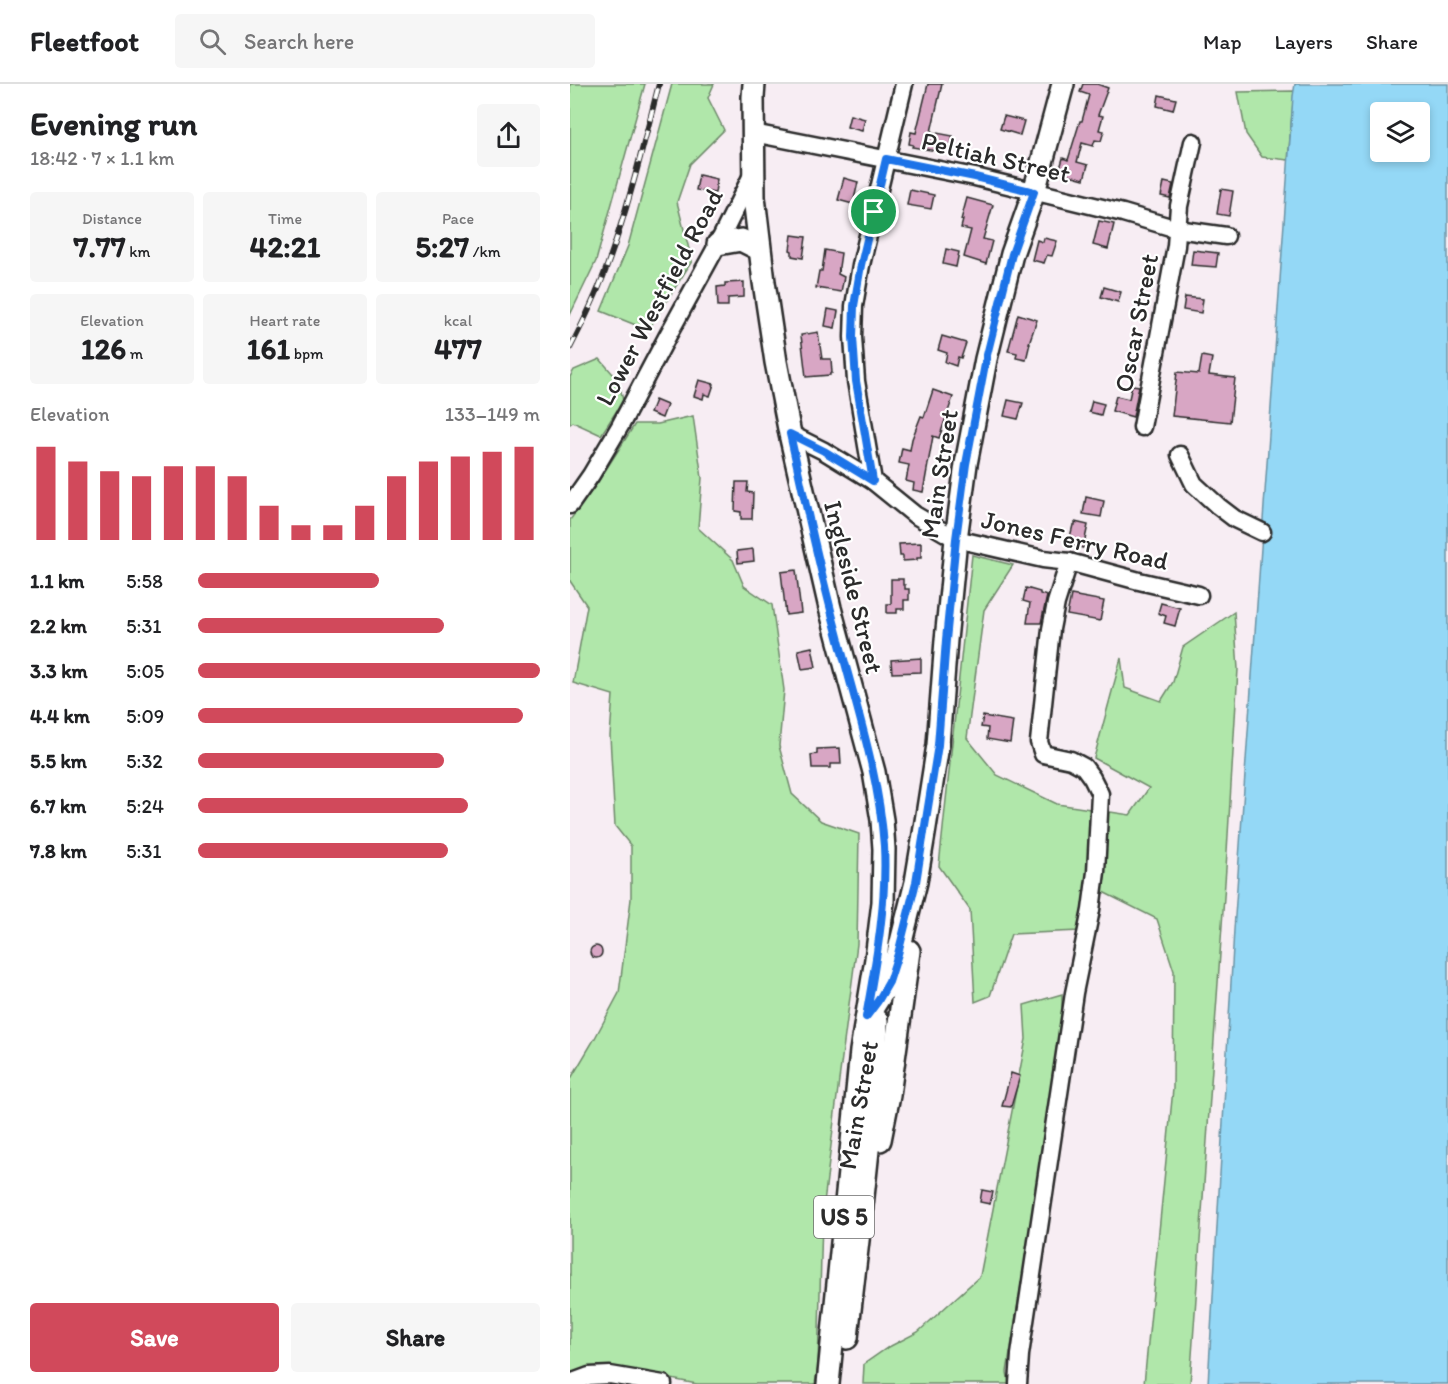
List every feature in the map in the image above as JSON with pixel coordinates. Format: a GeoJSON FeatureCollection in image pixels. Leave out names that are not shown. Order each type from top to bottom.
{"type":"FeatureCollection","features":[{"type":"Feature","properties":{"kind":"main road","name":"Ingleside Street"},"geometry":{"type":"LineString","coordinates":[[754,84],[754,197],[759,249],[776,362],[830,608],[878,791],[884,849],[883,902],[868,1052]]}},
{"type":"Feature","properties":{"kind":"main road","name":"Main Street"},"geometry":{"type":"LineString","coordinates":[[855,1264],[889,1095],[916,882],[938,745],[956,539],[966,464],[986,359],[1012,254],[1034,192],[1063,84]]}},
{"type":"Feature","properties":{"kind":"main road"},"geometry":{"type":"LineString","coordinates":[[717,244],[741,240],[759,249]]}},
{"type":"Feature","properties":{"kind":"main road","name":"Main Street"},"geometry":{"type":"LineString","coordinates":[[872,1009],[889,982],[916,882]]}},
{"type":"Feature","properties":{"kind":"main road","name":"Main Street"},"geometry":{"type":"LineString","coordinates":[[843,1384],[865,1172],[868,1052]]}},
{"type":"Feature","properties":{"kind":"main road","name":"Main Street"},"geometry":{"type":"LineString","coordinates":[[828,1384],[868,1052]]}},
{"type":"Feature","properties":{"kind":"street"},"geometry":{"type":"LineString","coordinates":[[873,481],[856,381],[853,337],[854,306],[861,265],[904,84]]}},
{"type":"Feature","properties":{"kind":"street","name":"Peltiah Street"},"geometry":{"type":"LineString","coordinates":[[753,133],[975,177],[1124,213],[1177,229],[1226,236]]}},
{"type":"Feature","properties":{"kind":"street","name":"Oscar Street"},"geometry":{"type":"LineString","coordinates":[[1142,427],[1174,256],[1179,206],[1193,142]]}},
{"type":"Feature","properties":{"kind":"street","name":"Lower Westfield Road"},"geometry":{"type":"LineString","coordinates":[[570,505],[620,426],[753,172]]}},
{"type":"Feature","properties":{"kind":"street","name":"Jones Ferry Road"},"geometry":{"type":"LineString","coordinates":[[790,434],[824,451],[873,481],[915,515],[956,539],[1043,559],[1069,562],[1199,595]]}},
{"type":"Feature","properties":{"kind":"street"},"geometry":{"type":"LineString","coordinates":[[1180,454],[1194,484],[1235,519],[1262,532]]}},
{"type":"Feature","properties":{"kind":"street"},"geometry":{"type":"LineString","coordinates":[[1018,1384],[1071,1017],[1096,872],[1100,794],[1084,767],[1071,760],[1042,754],[1039,742],[1051,629],[1056,603],[1069,562]]}},
{"type":"Feature","properties":{"kind":"street"},"geometry":{"type":"LineString","coordinates":[[570,1383],[589,1376],[610,1375],[663,1384]]}},
{"type":"Feature","properties":{"kind":"green space"},"geometry":{"type":"Polygon","coordinates":[[[570,84],[645,84],[596,261],[570,315],[570,84]]]}},
{"type":"Feature","properties":{"kind":"green space"},"geometry":{"type":"Polygon","coordinates":[[[672,84],[714,84],[708,98],[724,130],[690,164],[677,202],[692,261],[648,330],[601,311],[628,246],[672,84]]]}},
{"type":"Feature","properties":{"kind":"green space"},"geometry":{"type":"Polygon","coordinates":[[[1294,91],[1288,160],[1262,157],[1246,134],[1238,92],[1294,91]]]}},
{"type":"Feature","properties":{"kind":"green space"},"geometry":{"type":"Polygon","coordinates":[[[600,359],[619,381],[623,401],[601,435],[573,422],[570,424],[570,377],[574,370],[600,359]]]}},
{"type":"Feature","properties":{"kind":"green space"},"geometry":{"type":"Polygon","coordinates":[[[693,416],[702,478],[698,528],[733,560],[744,586],[772,605],[784,690],[779,746],[792,794],[821,821],[859,834],[857,944],[822,1219],[818,1367],[815,1384],[697,1384],[605,1366],[581,1370],[570,1376],[570,1080],[619,993],[631,899],[631,846],[615,826],[610,736],[613,695],[573,683],[587,606],[570,581],[570,520],[596,485],[635,424],[658,424],[693,416]]]}},
{"type":"Feature","properties":{"kind":"green space"},"geometry":{"type":"Polygon","coordinates":[[[972,555],[1013,565],[984,610],[967,738],[997,775],[1057,804],[1130,815],[1149,788],[1094,758],[1121,658],[1125,688],[1161,701],[1173,682],[1183,647],[1234,612],[1238,669],[1190,1384],[1144,1384],[1173,1089],[1174,971],[1157,919],[1087,884],[1080,931],[1011,934],[990,996],[975,1002],[970,910],[939,866],[972,555]]]}},
{"type":"Feature","properties":{"kind":"green space"},"geometry":{"type":"Polygon","coordinates":[[[1062,994],[1062,1029],[1007,1372],[1009,1384],[863,1384],[864,1364],[887,1348],[918,1332],[980,1276],[1026,1039],[1024,1005],[1062,994]]]}},
{"type":"Feature","properties":{"kind":"water"},"geometry":{"type":"Polygon","coordinates":[[[1295,84],[1448,84],[1448,1384],[1208,1384],[1234,930],[1295,84]]]}},
{"type":"Feature","properties":{"kind":"building"},"geometry":{"type":"Polygon","coordinates":[[[928,84],[942,84],[931,132],[953,136],[949,153],[912,147],[913,145],[909,144],[911,132],[916,133],[928,84]]]}},
{"type":"Feature","properties":{"kind":"building"},"geometry":{"type":"Polygon","coordinates":[[[1083,84],[1097,84],[1108,88],[1098,115],[1103,116],[1099,130],[1104,131],[1101,141],[1095,140],[1093,146],[1082,143],[1077,162],[1088,165],[1084,179],[1059,172],[1063,158],[1068,160],[1080,121],[1082,121],[1089,95],[1080,92],[1083,84]]]}},
{"type":"Feature","properties":{"kind":"building"},"geometry":{"type":"Polygon","coordinates":[[[1159,95],[1176,99],[1173,110],[1157,106],[1159,95]]]}},
{"type":"Feature","properties":{"kind":"building"},"geometry":{"type":"Polygon","coordinates":[[[850,115],[865,119],[862,131],[847,127],[850,115]]]}},
{"type":"Feature","properties":{"kind":"building"},"geometry":{"type":"Polygon","coordinates":[[[1004,116],[1024,121],[1020,135],[1000,129],[1004,116]]]}},
{"type":"Feature","properties":{"kind":"building"},"geometry":{"type":"Polygon","coordinates":[[[699,175],[717,179],[715,193],[696,190],[699,175]]]}},
{"type":"Feature","properties":{"kind":"building"},"geometry":{"type":"Polygon","coordinates":[[[844,178],[858,182],[853,204],[838,200],[844,178]]]}},
{"type":"Feature","properties":{"kind":"building"},"geometry":{"type":"Polygon","coordinates":[[[1164,182],[1173,184],[1170,198],[1161,196],[1164,182]]]}},
{"type":"Feature","properties":{"kind":"building"},"geometry":{"type":"Polygon","coordinates":[[[1221,189],[1233,191],[1229,216],[1217,214],[1221,189]]]}},
{"type":"Feature","properties":{"kind":"building"},"geometry":{"type":"Polygon","coordinates":[[[910,190],[934,195],[931,209],[907,205],[910,190]]]}},
{"type":"Feature","properties":{"kind":"building"},"geometry":{"type":"Polygon","coordinates":[[[967,198],[993,205],[983,239],[992,241],[986,264],[964,257],[971,230],[961,228],[967,198]]]}},
{"type":"Feature","properties":{"kind":"building"},"geometry":{"type":"Polygon","coordinates":[[[1099,221],[1114,224],[1108,249],[1093,245],[1099,221]]]}},
{"type":"Feature","properties":{"kind":"building"},"geometry":{"type":"Polygon","coordinates":[[[792,235],[806,237],[803,258],[792,256],[790,250],[792,235]]]}},
{"type":"Feature","properties":{"kind":"building"},"geometry":{"type":"Polygon","coordinates":[[[1044,238],[1057,241],[1052,256],[1047,255],[1044,263],[1032,260],[1037,240],[1043,242],[1044,238]]]}},
{"type":"Feature","properties":{"kind":"building"},"geometry":{"type":"Polygon","coordinates":[[[946,249],[959,252],[956,267],[943,264],[946,249]]]}},
{"type":"Feature","properties":{"kind":"building"},"geometry":{"type":"Polygon","coordinates":[[[825,250],[841,253],[838,274],[844,277],[841,292],[816,288],[819,271],[822,271],[825,250]]]}},
{"type":"Feature","properties":{"kind":"building"},"geometry":{"type":"Polygon","coordinates":[[[1193,250],[1218,253],[1216,267],[1191,265],[1193,250]]]}},
{"type":"Feature","properties":{"kind":"building"},"geometry":{"type":"Polygon","coordinates":[[[744,282],[744,297],[728,298],[728,306],[718,306],[717,287],[725,286],[725,283],[744,282]]]}},
{"type":"Feature","properties":{"kind":"building"},"geometry":{"type":"Polygon","coordinates":[[[1104,287],[1121,292],[1118,302],[1101,297],[1104,287]]]}},
{"type":"Feature","properties":{"kind":"building"},"geometry":{"type":"Polygon","coordinates":[[[1185,297],[1203,299],[1201,313],[1183,310],[1185,297]]]}},
{"type":"Feature","properties":{"kind":"building"},"geometry":{"type":"Polygon","coordinates":[[[828,309],[838,311],[835,328],[825,326],[828,309]]]}},
{"type":"Feature","properties":{"kind":"building"},"geometry":{"type":"Polygon","coordinates":[[[1018,314],[1037,320],[1026,360],[1016,358],[1017,353],[1008,351],[1018,314]]]}},
{"type":"Feature","properties":{"kind":"building"},"geometry":{"type":"Polygon","coordinates":[[[818,332],[822,359],[831,359],[832,373],[806,377],[801,335],[818,332]]]}},
{"type":"Feature","properties":{"kind":"building"},"geometry":{"type":"Polygon","coordinates":[[[942,336],[966,343],[956,366],[945,362],[947,353],[938,350],[942,336]]]}},
{"type":"Feature","properties":{"kind":"building"},"geometry":{"type":"Polygon","coordinates":[[[1202,356],[1212,358],[1209,375],[1235,378],[1230,422],[1172,416],[1177,372],[1199,374],[1202,356]]]}},
{"type":"Feature","properties":{"kind":"building"},"geometry":{"type":"Polygon","coordinates":[[[699,380],[714,384],[710,396],[704,394],[703,399],[694,396],[699,380]]]}},
{"type":"Feature","properties":{"kind":"building"},"geometry":{"type":"Polygon","coordinates":[[[1132,385],[1139,386],[1133,417],[1112,411],[1116,396],[1129,399],[1132,385]]]}},
{"type":"Feature","properties":{"kind":"building"},"geometry":{"type":"Polygon","coordinates":[[[933,390],[953,397],[939,438],[933,436],[923,492],[913,490],[914,483],[906,481],[909,465],[899,463],[902,448],[910,450],[912,439],[921,416],[924,417],[933,390]]]}},
{"type":"Feature","properties":{"kind":"building"},"geometry":{"type":"Polygon","coordinates":[[[655,400],[667,405],[662,418],[650,413],[655,400]]]}},
{"type":"Feature","properties":{"kind":"building"},"geometry":{"type":"Polygon","coordinates":[[[1008,400],[1023,403],[1018,419],[1004,416],[1008,400]]]}},
{"type":"Feature","properties":{"kind":"building"},"geometry":{"type":"Polygon","coordinates":[[[1092,401],[1104,404],[1101,415],[1089,412],[1092,401]]]}},
{"type":"Feature","properties":{"kind":"building"},"geometry":{"type":"Polygon","coordinates":[[[736,482],[748,482],[747,492],[753,493],[752,519],[741,519],[741,512],[735,511],[736,482]]]}},
{"type":"Feature","properties":{"kind":"building"},"geometry":{"type":"Polygon","coordinates":[[[1086,497],[1104,501],[1101,517],[1083,514],[1086,497]]]}},
{"type":"Feature","properties":{"kind":"building"},"geometry":{"type":"Polygon","coordinates":[[[1075,522],[1088,525],[1083,548],[1070,545],[1071,541],[1069,541],[1075,522]]]}},
{"type":"Feature","properties":{"kind":"building"},"geometry":{"type":"Polygon","coordinates":[[[921,543],[921,558],[903,561],[899,544],[921,543]]]}},
{"type":"Feature","properties":{"kind":"building"},"geometry":{"type":"Polygon","coordinates":[[[753,549],[754,561],[738,563],[737,551],[753,549]]]}},
{"type":"Feature","properties":{"kind":"building"},"geometry":{"type":"Polygon","coordinates":[[[796,570],[801,613],[786,615],[781,572],[796,570]]]}},
{"type":"Feature","properties":{"kind":"building"},"geometry":{"type":"Polygon","coordinates":[[[891,579],[903,579],[905,589],[909,589],[909,600],[904,600],[904,609],[897,609],[897,613],[887,613],[887,604],[891,604],[891,579]]]}},
{"type":"Feature","properties":{"kind":"building"},"geometry":{"type":"Polygon","coordinates":[[[1026,588],[1047,596],[1041,623],[1027,623],[1030,603],[1023,601],[1026,588]]]}},
{"type":"Feature","properties":{"kind":"building"},"geometry":{"type":"Polygon","coordinates":[[[1071,595],[1104,601],[1100,621],[1067,615],[1071,595]]]}},
{"type":"Feature","properties":{"kind":"building"},"geometry":{"type":"Polygon","coordinates":[[[1161,603],[1180,608],[1175,626],[1164,623],[1166,616],[1158,613],[1161,603]]]}},
{"type":"Feature","properties":{"kind":"building"},"geometry":{"type":"Polygon","coordinates":[[[812,647],[816,667],[802,669],[798,650],[812,647]]]}},
{"type":"Feature","properties":{"kind":"building"},"geometry":{"type":"Polygon","coordinates":[[[921,658],[921,672],[892,673],[891,660],[921,658]]]}},
{"type":"Feature","properties":{"kind":"building"},"geometry":{"type":"Polygon","coordinates":[[[983,716],[1013,721],[1010,743],[987,739],[988,728],[981,727],[983,716]]]}},
{"type":"Feature","properties":{"kind":"building"},"geometry":{"type":"Polygon","coordinates":[[[840,748],[841,764],[830,764],[830,768],[812,768],[811,755],[817,754],[817,749],[840,748]]]}},
{"type":"Feature","properties":{"kind":"building"},"geometry":{"type":"Polygon","coordinates":[[[598,946],[601,947],[601,957],[594,958],[591,957],[590,950],[591,947],[598,946]]]}},
{"type":"Feature","properties":{"kind":"building"},"geometry":{"type":"Polygon","coordinates":[[[1011,1073],[1020,1076],[1011,1107],[1002,1106],[1011,1073]]]}},
{"type":"Feature","properties":{"kind":"building"},"geometry":{"type":"Polygon","coordinates":[[[982,1190],[993,1192],[990,1204],[980,1202],[982,1190]]]}},
{"type":"Feature","properties":{"kind":"railway"},"geometry":{"type":"LineString","coordinates":[[570,348],[594,299],[614,246],[659,84]]}},
{"type":"Feature","properties":{"kind":"route"},"geometry":{"type":"LineString","coordinates":[[886,159],[975,177],[1034,192],[1012,254],[986,359],[966,464],[956,539],[938,745],[916,882],[889,982],[866,1017],[883,902],[882,820],[874,772],[830,608],[790,434],[824,451],[873,481],[856,381],[853,337],[854,306],[874,212],[886,159]]}}]}
